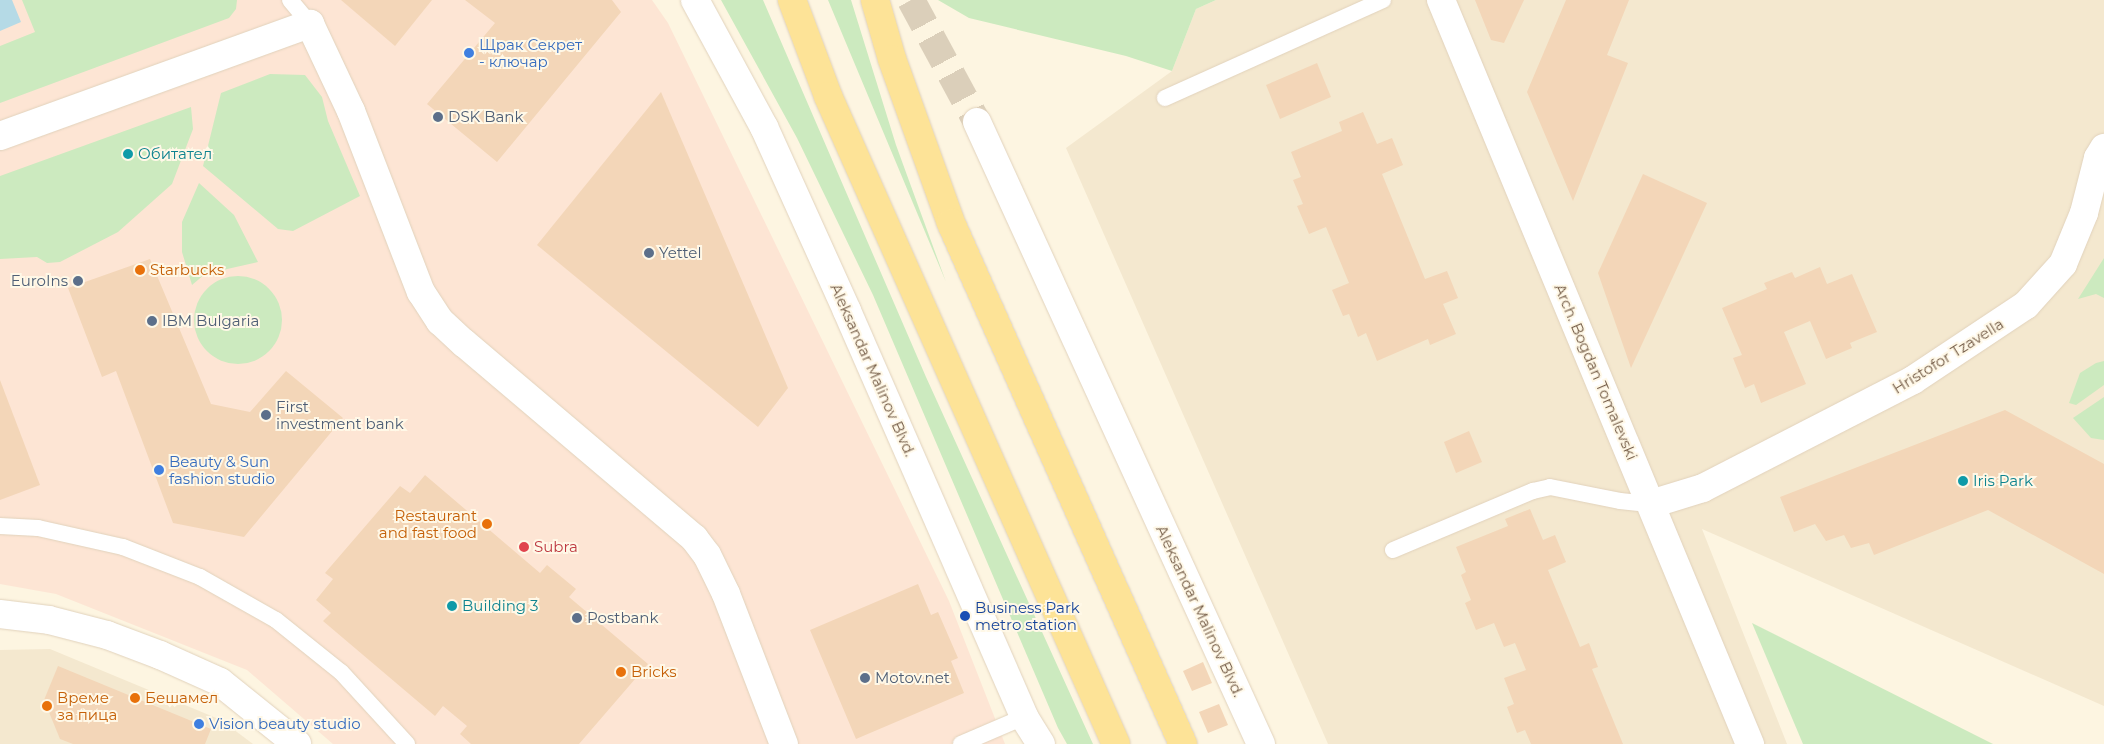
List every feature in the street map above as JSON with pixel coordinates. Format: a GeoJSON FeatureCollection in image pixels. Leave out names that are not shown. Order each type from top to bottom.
{"type":"FeatureCollection","features":[{"type":"Feature","properties":{"kind":"main road"},"geometry":{"type":"LineString","coordinates":[[792,0],[828,96],[1116,744]]}},
{"type":"Feature","properties":{"kind":"main road"},"geometry":{"type":"LineString","coordinates":[[875,0],[892,59],[951,223],[1183,744]]}},
{"type":"Feature","properties":{"kind":"street","name":"Aleksandar Malinov Blvd."},"geometry":{"type":"LineString","coordinates":[[695,0],[768,136],[1024,717],[1042,744]]}},
{"type":"Feature","properties":{"kind":"street","name":"Arch. Bogdan Tomalevski"},"geometry":{"type":"LineString","coordinates":[[1441,0],[1750,744]]}},
{"type":"Feature","properties":{"kind":"street"},"geometry":{"type":"LineString","coordinates":[[0,136],[310,24],[351,111],[421,292],[440,321],[694,538],[707,555],[726,594],[784,744]]}},
{"type":"Feature","properties":{"kind":"street","name":"Aleksandar Malinov Blvd."},"geometry":{"type":"LineString","coordinates":[[977,122],[1261,744]]}},
{"type":"Feature","properties":{"kind":"street","name":"Hristofor Tzavella"},"geometry":{"type":"LineString","coordinates":[[1651,504],[1703,488],[1913,380],[2026,305],[2063,264],[2084,214],[2098,158],[2104,148]]}},
{"type":"Feature","properties":{"kind":"street"},"geometry":{"type":"LineString","coordinates":[[0,614],[49,620],[107,635],[160,655],[220,682],[298,744]]}},
{"type":"Feature","properties":{"kind":"lane"},"geometry":{"type":"LineString","coordinates":[[290,0],[310,24]]}},
{"type":"Feature","properties":{"kind":"lane"},"geometry":{"type":"LineString","coordinates":[[1165,98],[1383,0]]}},
{"type":"Feature","properties":{"kind":"lane"},"geometry":{"type":"LineString","coordinates":[[1393,550],[1533,491],[1550,487],[1620,502],[1651,504]]}},
{"type":"Feature","properties":{"kind":"lane"},"geometry":{"type":"LineString","coordinates":[[0,526],[38,528],[123,547],[200,577],[276,620],[341,672],[407,744]]}},
{"type":"Feature","properties":{"kind":"lane"},"geometry":{"type":"LineString","coordinates":[[960,744],[1024,717]]}},
{"type":"Feature","properties":{"kind":"shaded area"},"geometry":{"type":"Polygon","coordinates":[[[0,0],[652,0],[668,23],[949,601],[1005,744],[333,744],[247,670],[56,594],[0,584],[0,0]]]}},
{"type":"Feature","properties":{"kind":"shaded area"},"geometry":{"type":"Polygon","coordinates":[[[1216,0],[2104,0],[2104,706],[1702,529],[1787,744],[1328,744],[1066,148],[1172,71],[1196,9],[1216,0]]]}},
{"type":"Feature","properties":{"kind":"shaded area"},"geometry":{"type":"Polygon","coordinates":[[[50,649],[221,720],[253,744],[0,744],[0,650],[50,649]]]}},
{"type":"Feature","properties":{"kind":"green space"},"geometry":{"type":"Polygon","coordinates":[[[22,0],[237,0],[236,9],[229,18],[0,103],[0,46],[35,32],[22,0]]]}},
{"type":"Feature","properties":{"kind":"green space"},"geometry":{"type":"Polygon","coordinates":[[[721,0],[763,0],[926,377],[1093,744],[1067,744],[1058,728],[873,295],[797,138],[721,0]]]}},
{"type":"Feature","properties":{"kind":"green space"},"geometry":{"type":"Polygon","coordinates":[[[828,0],[851,0],[896,145],[946,282],[828,0]]]}},
{"type":"Feature","properties":{"kind":"green space"},"geometry":{"type":"Polygon","coordinates":[[[938,0],[1216,0],[1196,9],[1172,71],[1126,56],[969,18],[938,0]]]}},
{"type":"Feature","properties":{"kind":"green space"},"geometry":{"type":"Polygon","coordinates":[[[270,74],[305,75],[322,97],[328,121],[360,196],[293,231],[278,229],[203,166],[221,93],[270,74]]]}},
{"type":"Feature","properties":{"kind":"green space"},"geometry":{"type":"Polygon","coordinates":[[[191,107],[193,129],[172,184],[118,232],[60,262],[47,263],[37,257],[0,259],[0,176],[191,107]]]}},
{"type":"Feature","properties":{"kind":"green space"},"geometry":{"type":"Polygon","coordinates":[[[199,183],[234,215],[258,262],[205,274],[192,285],[182,252],[182,222],[199,183]]]}},
{"type":"Feature","properties":{"kind":"green space"},"geometry":{"type":"Polygon","coordinates":[[[2104,258],[2104,298],[2096,294],[2078,299],[2104,258]]]}},
{"type":"Feature","properties":{"kind":"green space"},"geometry":{"type":"Polygon","coordinates":[[[238,276],[255,280],[269,289],[278,303],[282,320],[278,337],[269,351],[255,360],[238,364],[221,360],[207,351],[198,337],[194,320],[198,303],[207,289],[221,280],[238,276]]]}},
{"type":"Feature","properties":{"kind":"green space"},"geometry":{"type":"Polygon","coordinates":[[[2104,361],[2104,385],[2076,405],[2069,403],[2080,373],[2096,363],[2104,361]]]}},
{"type":"Feature","properties":{"kind":"green space"},"geometry":{"type":"Polygon","coordinates":[[[2104,397],[2104,440],[2091,438],[2073,418],[2104,397]]]}},
{"type":"Feature","properties":{"kind":"green space"},"geometry":{"type":"Polygon","coordinates":[[[1752,623],[1993,744],[1803,744],[1752,623]]]}},
{"type":"Feature","properties":{"kind":"water"},"geometry":{"type":"Polygon","coordinates":[[[0,0],[12,0],[21,22],[0,31],[0,0]]]}},
{"type":"Feature","properties":{"kind":"building"},"geometry":{"type":"Polygon","coordinates":[[[341,0],[432,0],[395,46],[341,0]]]}},
{"type":"Feature","properties":{"kind":"building"},"geometry":{"type":"Polygon","coordinates":[[[465,0],[612,0],[621,12],[497,162],[427,104],[495,23],[465,0]]]}},
{"type":"Feature","properties":{"kind":"building"},"geometry":{"type":"Polygon","coordinates":[[[1475,0],[1524,0],[1504,43],[1491,40],[1475,0]]]}},
{"type":"Feature","properties":{"kind":"building"},"geometry":{"type":"Polygon","coordinates":[[[1566,0],[1629,0],[1607,55],[1628,63],[1573,201],[1527,92],[1566,0]]]}},
{"type":"Feature","properties":{"kind":"building"},"geometry":{"type":"Polygon","coordinates":[[[1317,63],[1331,97],[1280,119],[1266,85],[1317,63]]]}},
{"type":"Feature","properties":{"kind":"building"},"geometry":{"type":"Polygon","coordinates":[[[661,92],[788,388],[758,427],[537,245],[661,92]]]}},
{"type":"Feature","properties":{"kind":"building"},"geometry":{"type":"Polygon","coordinates":[[[1363,112],[1377,144],[1392,138],[1403,165],[1382,174],[1425,279],[1447,271],[1458,298],[1443,304],[1456,334],[1430,345],[1428,339],[1377,361],[1366,333],[1358,337],[1349,314],[1343,316],[1332,290],[1349,283],[1326,227],[1309,234],[1297,206],[1303,204],[1293,180],[1301,177],[1291,152],[1342,131],[1339,122],[1363,112]]]}},
{"type":"Feature","properties":{"kind":"building"},"geometry":{"type":"Polygon","coordinates":[[[1643,174],[1707,203],[1631,368],[1598,273],[1643,174]]]}},
{"type":"Feature","properties":{"kind":"building"},"geometry":{"type":"Polygon","coordinates":[[[150,259],[211,404],[250,412],[286,371],[343,418],[244,537],[173,523],[116,371],[102,377],[68,288],[150,259]]]}},
{"type":"Feature","properties":{"kind":"building"},"geometry":{"type":"Polygon","coordinates":[[[1820,267],[1827,284],[1852,274],[1877,332],[1850,343],[1852,348],[1826,359],[1810,321],[1784,332],[1806,384],[1761,403],[1754,384],[1745,388],[1733,358],[1742,355],[1722,308],[1767,289],[1764,283],[1792,272],[1795,278],[1820,267]]]}},
{"type":"Feature","properties":{"kind":"building"},"geometry":{"type":"Polygon","coordinates":[[[0,380],[40,485],[0,500],[0,380]]]}},
{"type":"Feature","properties":{"kind":"building","name":"Iris Park"},"geometry":{"type":"Polygon","coordinates":[[[2005,410],[2104,464],[2104,574],[1988,510],[1874,555],[1869,543],[1851,548],[1844,535],[1826,541],[1815,524],[1794,532],[1780,497],[2005,410]]]}},
{"type":"Feature","properties":{"kind":"building"},"geometry":{"type":"Polygon","coordinates":[[[1469,431],[1482,462],[1456,473],[1444,442],[1469,431]]]}},
{"type":"Feature","properties":{"kind":"building","name":"Building 3"},"geometry":{"type":"Polygon","coordinates":[[[425,475],[540,573],[547,565],[576,589],[569,597],[648,664],[579,744],[471,744],[460,734],[467,726],[443,706],[435,716],[323,621],[331,613],[316,600],[333,579],[325,573],[400,486],[410,493],[425,475]]]}},
{"type":"Feature","properties":{"kind":"building"},"geometry":{"type":"Polygon","coordinates":[[[1530,509],[1543,540],[1555,535],[1566,562],[1548,570],[1580,647],[1589,643],[1598,667],[1592,669],[1623,744],[1531,744],[1525,730],[1517,733],[1507,707],[1514,704],[1504,678],[1526,670],[1515,643],[1504,647],[1494,623],[1476,630],[1465,603],[1471,600],[1461,575],[1466,572],[1456,547],[1508,526],[1505,519],[1530,509]]]}},
{"type":"Feature","properties":{"kind":"building"},"geometry":{"type":"Polygon","coordinates":[[[918,584],[931,615],[938,612],[958,658],[951,661],[964,693],[856,739],[810,630],[918,584]]]}},
{"type":"Feature","properties":{"kind":"building"},"geometry":{"type":"Polygon","coordinates":[[[1203,662],[1212,683],[1192,691],[1183,671],[1203,662]]]}},
{"type":"Feature","properties":{"kind":"building"},"geometry":{"type":"Polygon","coordinates":[[[58,666],[211,729],[205,744],[73,744],[60,739],[44,700],[58,666]]]}},
{"type":"Feature","properties":{"kind":"building"},"geometry":{"type":"Polygon","coordinates":[[[1219,704],[1228,725],[1208,733],[1199,712],[1219,704]]]}},
{"type":"Feature","properties":{"kind":"tunnel"},"geometry":{"type":"LineString","coordinates":[[911,0],[977,122]]}},
{"type":"Feature","properties":{"kind":"place","name":"Щрак Секрет - ключар"},"geometry":{"type":"Point","coordinates":[469,53]}},
{"type":"Feature","properties":{"kind":"place","name":"DSK Bank"},"geometry":{"type":"Point","coordinates":[438,117]}},
{"type":"Feature","properties":{"kind":"place","name":"Обитател"},"geometry":{"type":"Point","coordinates":[128,154]}},
{"type":"Feature","properties":{"kind":"place","name":"Yettel"},"geometry":{"type":"Point","coordinates":[649,253]}},
{"type":"Feature","properties":{"kind":"place","name":"Starbucks"},"geometry":{"type":"Point","coordinates":[140,270]}},
{"type":"Feature","properties":{"kind":"place","name":"EuroIns"},"geometry":{"type":"Point","coordinates":[78,281]}},
{"type":"Feature","properties":{"kind":"place","name":"IBM Bulgaria"},"geometry":{"type":"Point","coordinates":[152,321]}},
{"type":"Feature","properties":{"kind":"place","name":"First investment bank"},"geometry":{"type":"Point","coordinates":[266,415]}},
{"type":"Feature","properties":{"kind":"place","name":"Beauty & Sun fashion studio"},"geometry":{"type":"Point","coordinates":[159,470]}},
{"type":"Feature","properties":{"kind":"place","name":"Iris Park"},"geometry":{"type":"Point","coordinates":[1963,481]}},
{"type":"Feature","properties":{"kind":"place","name":"Restaurant and fast food"},"geometry":{"type":"Point","coordinates":[487,524]}},
{"type":"Feature","properties":{"kind":"place","name":"Subra"},"geometry":{"type":"Point","coordinates":[524,547]}},
{"type":"Feature","properties":{"kind":"place","name":"Building 3"},"geometry":{"type":"Point","coordinates":[452,606]}},
{"type":"Feature","properties":{"kind":"place","name":"Business Park metro station"},"geometry":{"type":"Point","coordinates":[965,616]}},
{"type":"Feature","properties":{"kind":"place","name":"Postbank"},"geometry":{"type":"Point","coordinates":[577,618]}},
{"type":"Feature","properties":{"kind":"place","name":"Bricks"},"geometry":{"type":"Point","coordinates":[621,672]}},
{"type":"Feature","properties":{"kind":"place","name":"Motov.net"},"geometry":{"type":"Point","coordinates":[865,678]}},
{"type":"Feature","properties":{"kind":"place","name":"Бешамел"},"geometry":{"type":"Point","coordinates":[135,698]}},
{"type":"Feature","properties":{"kind":"place","name":"Време за пица"},"geometry":{"type":"Point","coordinates":[47,706]}},
{"type":"Feature","properties":{"kind":"place","name":"Vision beauty studio"},"geometry":{"type":"Point","coordinates":[199,724]}}]}
